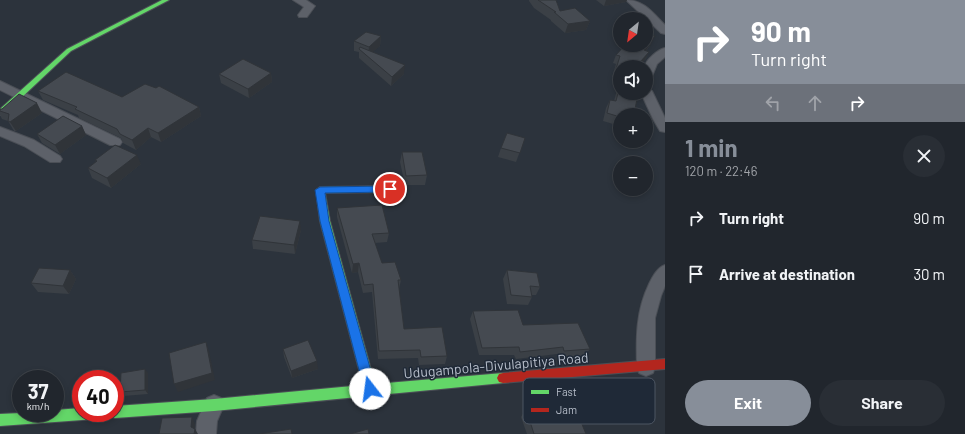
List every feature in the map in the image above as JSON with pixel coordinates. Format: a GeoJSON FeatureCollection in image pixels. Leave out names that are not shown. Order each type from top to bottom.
{"type":"FeatureCollection","features":[{"type":"Feature","properties":{"kind":"street"},"geometry":{"type":"LineString","coordinates":[[0,113],[22,95],[69,50],[166,0]]}},
{"type":"Feature","properties":{"kind":"street"},"geometry":{"type":"LineString","coordinates":[[298,0],[310,6],[302,15]]}},
{"type":"Feature","properties":{"kind":"street"},"geometry":{"type":"LineString","coordinates":[[630,0],[644,10],[665,31]]}},
{"type":"Feature","properties":{"kind":"street"},"geometry":{"type":"LineString","coordinates":[[653,62],[665,51]]}},
{"type":"Feature","properties":{"kind":"street"},"geometry":{"type":"LineString","coordinates":[[0,85],[115,142]]}},
{"type":"Feature","properties":{"kind":"street"},"geometry":{"type":"LineString","coordinates":[[650,100],[665,128]]}},
{"type":"Feature","properties":{"kind":"street"},"geometry":{"type":"LineString","coordinates":[[0,131],[28,143],[55,159]]}},
{"type":"Feature","properties":{"kind":"street"},"geometry":{"type":"LineString","coordinates":[[370,389],[325,221],[320,190],[390,189]]}},
{"type":"Feature","properties":{"kind":"street"},"geometry":{"type":"LineString","coordinates":[[646,366],[646,308],[665,272]]}},
{"type":"Feature","properties":{"kind":"street","name":"Udugampola-Divulapitiya Road"},"geometry":{"type":"LineString","coordinates":[[124,411],[214,405],[370,389],[665,364]]}},
{"type":"Feature","properties":{"kind":"street"},"geometry":{"type":"LineString","coordinates":[[206,434],[207,421],[214,405]]}},
{"type":"Feature","properties":{"kind":"street"},"geometry":{"type":"LineString","coordinates":[[0,420],[72,415]]}},
{"type":"Feature","properties":{"kind":"building"},"geometry":{"type":"Polygon","coordinates":[[[538,0],[556,0],[560,11],[575,8],[590,21],[568,24],[554,12],[556,12],[538,0]]]}},
{"type":"Feature","properties":{"kind":"building"},"geometry":{"type":"Polygon","coordinates":[[[366,32],[381,36],[369,47],[354,41],[366,32]]]}},
{"type":"Feature","properties":{"kind":"building"},"geometry":{"type":"Polygon","coordinates":[[[360,47],[405,65],[392,77],[359,49],[360,47]]]}},
{"type":"Feature","properties":{"kind":"building"},"geometry":{"type":"Polygon","coordinates":[[[619,52],[649,52],[642,60],[619,60],[620,56],[616,55],[619,52]]]}},
{"type":"Feature","properties":{"kind":"building"},"geometry":{"type":"Polygon","coordinates":[[[243,59],[271,73],[248,89],[219,74],[243,59]]]}},
{"type":"Feature","properties":{"kind":"building"},"geometry":{"type":"Polygon","coordinates":[[[66,72],[122,97],[145,84],[156,88],[159,86],[199,107],[158,133],[148,128],[132,140],[120,134],[117,129],[75,109],[77,107],[38,91],[66,72]]]}},
{"type":"Feature","properties":{"kind":"building"},"geometry":{"type":"Polygon","coordinates":[[[19,94],[37,103],[10,122],[8,121],[9,114],[0,111],[0,109],[2,109],[19,94]]]}},
{"type":"Feature","properties":{"kind":"building"},"geometry":{"type":"Polygon","coordinates":[[[610,100],[637,100],[635,108],[613,108],[613,115],[607,113],[610,100]]]}},
{"type":"Feature","properties":{"kind":"building"},"geometry":{"type":"Polygon","coordinates":[[[63,116],[82,126],[55,145],[37,134],[63,116]]]}},
{"type":"Feature","properties":{"kind":"building"},"geometry":{"type":"Polygon","coordinates":[[[507,133],[525,138],[520,153],[501,148],[507,133]]]}},
{"type":"Feature","properties":{"kind":"building"},"geometry":{"type":"Polygon","coordinates":[[[115,145],[137,155],[107,178],[88,168],[97,161],[95,160],[115,145]]]}},
{"type":"Feature","properties":{"kind":"building"},"geometry":{"type":"Polygon","coordinates":[[[402,152],[422,152],[427,175],[406,176],[402,152]]]}},
{"type":"Feature","properties":{"kind":"building"},"geometry":{"type":"Polygon","coordinates":[[[382,205],[389,233],[372,234],[382,263],[395,262],[401,280],[398,280],[404,329],[442,327],[447,356],[421,357],[420,350],[379,351],[373,284],[364,285],[359,263],[353,264],[337,208],[382,205]]]}},
{"type":"Feature","properties":{"kind":"building"},"geometry":{"type":"Polygon","coordinates":[[[260,216],[300,221],[294,245],[252,240],[260,216]]]}},
{"type":"Feature","properties":{"kind":"building"},"geometry":{"type":"Polygon","coordinates":[[[39,268],[70,270],[63,286],[31,283],[39,268]]]}},
{"type":"Feature","properties":{"kind":"building"},"geometry":{"type":"Polygon","coordinates":[[[507,270],[537,273],[540,287],[530,286],[532,297],[511,295],[507,270]]]}},
{"type":"Feature","properties":{"kind":"building"},"geometry":{"type":"Polygon","coordinates":[[[518,310],[523,325],[578,323],[590,349],[564,351],[563,347],[520,352],[519,347],[482,348],[473,311],[518,310]]]}},
{"type":"Feature","properties":{"kind":"building"},"geometry":{"type":"Polygon","coordinates":[[[308,340],[317,361],[291,371],[283,349],[308,340]]]}},
{"type":"Feature","properties":{"kind":"building"},"geometry":{"type":"Polygon","coordinates":[[[206,342],[212,373],[174,384],[169,353],[206,342]]]}},
{"type":"Feature","properties":{"kind":"building"},"geometry":{"type":"Polygon","coordinates":[[[145,369],[145,390],[124,392],[124,372],[145,369]]]}},
{"type":"Feature","properties":{"kind":"building"},"geometry":{"type":"Polygon","coordinates":[[[192,417],[191,427],[195,429],[194,434],[159,434],[162,418],[192,417]]]}},
{"type":"Feature","properties":{"kind":"building"},"geometry":{"type":"Polygon","coordinates":[[[531,424],[582,424],[586,434],[534,434],[531,424]]]}},
{"type":"Feature","properties":{"kind":"building"},"geometry":{"type":"Polygon","coordinates":[[[291,429],[292,434],[259,434],[291,429]]]}},
{"type":"Feature","properties":{"kind":"building"},"geometry":{"type":"Polygon","coordinates":[[[368,429],[369,434],[350,434],[368,429]]]}},
{"type":"Feature","properties":{"kind":"traffic: fast"},"geometry":{"type":"LineString","coordinates":[[0,113],[69,50],[166,0]]}},
{"type":"Feature","properties":{"kind":"traffic: fast"},"geometry":{"type":"LineString","coordinates":[[370,389],[325,221],[320,190],[390,189]]}},
{"type":"Feature","properties":{"kind":"traffic: fast"},"geometry":{"type":"LineString","coordinates":[[124,411],[214,405],[503,378]]}},
{"type":"Feature","properties":{"kind":"traffic: fast"},"geometry":{"type":"LineString","coordinates":[[0,420],[72,415]]}},
{"type":"Feature","properties":{"kind":"traffic: jam"},"geometry":{"type":"LineString","coordinates":[[503,378],[665,364]]}},
{"type":"Feature","properties":{"kind":"route"},"geometry":{"type":"LineString","coordinates":[[370,389],[325,221],[320,190],[390,189]]}}]}
